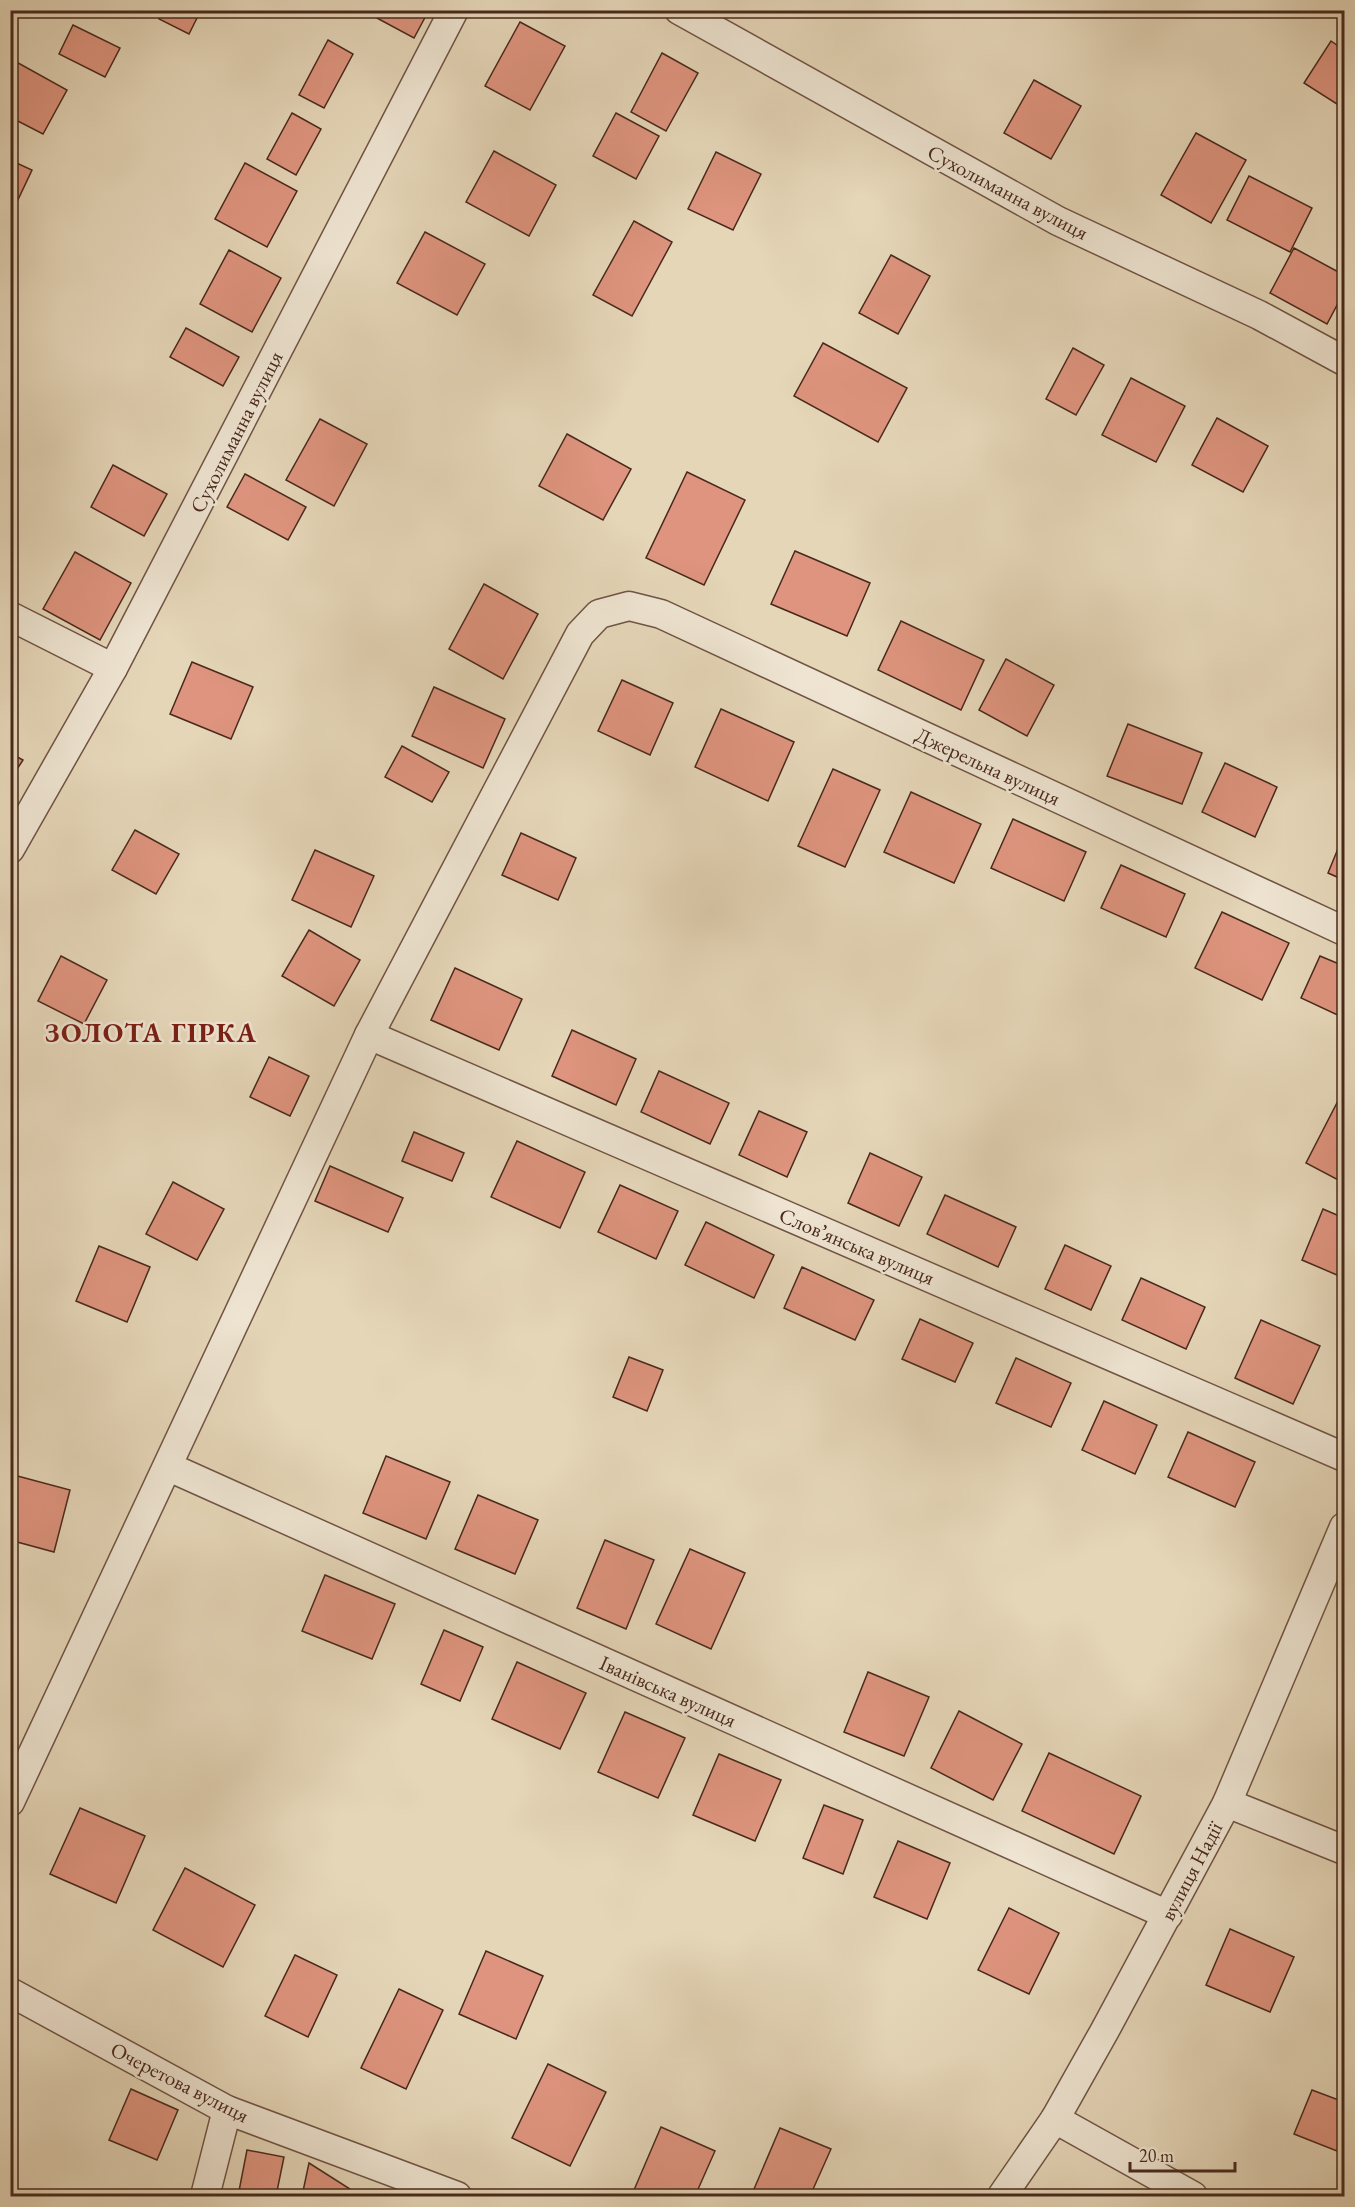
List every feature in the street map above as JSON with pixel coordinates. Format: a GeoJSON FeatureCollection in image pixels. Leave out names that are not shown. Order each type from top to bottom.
{"type":"FeatureCollection","features":[{"type":"Feature","properties":{"kind":"street","name":"Сухолиманна вулиця"},"geometry":{"type":"LineString","coordinates":[[10,849],[113,668],[454,10]]}},
{"type":"Feature","properties":{"kind":"street","name":"Сухолиманна вулиця"},"geometry":{"type":"LineString","coordinates":[[679,10],[1058,221],[1259,315],[1344,361]]}},
{"type":"Feature","properties":{"kind":"street","name":"Джерельна вулиця"},"geometry":{"type":"LineString","coordinates":[[369,1035],[580,634],[599,614],[629,606],[661,614],[1344,932]]}},
{"type":"Feature","properties":{"kind":"street"},"geometry":{"type":"LineString","coordinates":[[10,616],[113,668]]}},
{"type":"Feature","properties":{"kind":"street"},"geometry":{"type":"LineString","coordinates":[[10,1802],[169,1467],[369,1035]]}},
{"type":"Feature","properties":{"kind":"street","name":"Словʼянська вулиця"},"geometry":{"type":"LineString","coordinates":[[369,1035],[1344,1456]]}},
{"type":"Feature","properties":{"kind":"street","name":"Іванівська вулиця"},"geometry":{"type":"LineString","coordinates":[[169,1467],[1168,1915]]}},
{"type":"Feature","properties":{"kind":"street","name":"вулиця Надії"},"geometry":{"type":"LineString","coordinates":[[1002,2196],[1055,2119],[1227,1803],[1344,1527]]}},
{"type":"Feature","properties":{"kind":"street"},"geometry":{"type":"LineString","coordinates":[[1227,1803],[1344,1850]]}},
{"type":"Feature","properties":{"kind":"street","name":"Очеретова вулиця"},"geometry":{"type":"LineString","coordinates":[[10,1992],[227,2110],[457,2196]]}},
{"type":"Feature","properties":{"kind":"street"},"geometry":{"type":"LineString","coordinates":[[205,2196],[227,2110]]}},
{"type":"Feature","properties":{"kind":"street"},"geometry":{"type":"LineString","coordinates":[[1055,2119],[1193,2196]]}},
{"type":"Feature","properties":{"kind":"building"},"geometry":{"type":"Polygon","coordinates":[[[163,10],[201,10],[189,34],[159,19],[163,10]]]}},
{"type":"Feature","properties":{"kind":"building"},"geometry":{"type":"Polygon","coordinates":[[[362,10],[429,10],[414,38],[362,10]]]}},
{"type":"Feature","properties":{"kind":"building"},"geometry":{"type":"Polygon","coordinates":[[[520,22],[565,46],[530,110],[485,86],[520,22]]]}},
{"type":"Feature","properties":{"kind":"building"},"geometry":{"type":"Polygon","coordinates":[[[73,25],[120,48],[105,77],[59,54],[73,25]]]}},
{"type":"Feature","properties":{"kind":"building"},"geometry":{"type":"Polygon","coordinates":[[[328,40],[353,54],[324,108],[299,95],[328,40]]]}},
{"type":"Feature","properties":{"kind":"building"},"geometry":{"type":"Polygon","coordinates":[[[1331,41],[1344,50],[1344,100],[1340,106],[1304,83],[1331,41]]]}},
{"type":"Feature","properties":{"kind":"building"},"geometry":{"type":"Polygon","coordinates":[[[662,53],[698,73],[666,131],[631,112],[662,53]]]}},
{"type":"Feature","properties":{"kind":"building"},"geometry":{"type":"Polygon","coordinates":[[[11,59],[67,90],[43,134],[10,117],[11,59]]]}},
{"type":"Feature","properties":{"kind":"building"},"geometry":{"type":"Polygon","coordinates":[[[1034,80],[1081,106],[1051,159],[1004,133],[1034,80]]]}},
{"type":"Feature","properties":{"kind":"building"},"geometry":{"type":"Polygon","coordinates":[[[292,113],[321,129],[296,175],[267,159],[292,113]]]}},
{"type":"Feature","properties":{"kind":"building"},"geometry":{"type":"Polygon","coordinates":[[[616,113],[659,136],[636,179],[593,156],[616,113]]]}},
{"type":"Feature","properties":{"kind":"building"},"geometry":{"type":"Polygon","coordinates":[[[1196,133],[1246,160],[1211,223],[1161,195],[1196,133]]]}},
{"type":"Feature","properties":{"kind":"building"},"geometry":{"type":"Polygon","coordinates":[[[494,151],[556,185],[529,236],[466,202],[494,151]]]}},
{"type":"Feature","properties":{"kind":"building"},"geometry":{"type":"Polygon","coordinates":[[[716,152],[761,174],[733,230],[688,209],[716,152]]]}},
{"type":"Feature","properties":{"kind":"building"},"geometry":{"type":"Polygon","coordinates":[[[10,160],[32,170],[15,206],[10,204],[10,160]]]}},
{"type":"Feature","properties":{"kind":"building"},"geometry":{"type":"Polygon","coordinates":[[[245,163],[297,191],[267,247],[215,219],[245,163]]]}},
{"type":"Feature","properties":{"kind":"building"},"geometry":{"type":"Polygon","coordinates":[[[1249,176],[1312,208],[1290,252],[1227,220],[1249,176]]]}},
{"type":"Feature","properties":{"kind":"building"},"geometry":{"type":"Polygon","coordinates":[[[634,221],[672,242],[632,316],[593,295],[634,221]]]}},
{"type":"Feature","properties":{"kind":"building"},"geometry":{"type":"Polygon","coordinates":[[[425,232],[485,264],[457,315],[397,283],[425,232]]]}},
{"type":"Feature","properties":{"kind":"building"},"geometry":{"type":"Polygon","coordinates":[[[1294,248],[1344,275],[1344,292],[1327,324],[1270,293],[1294,248]]]}},
{"type":"Feature","properties":{"kind":"building"},"geometry":{"type":"Polygon","coordinates":[[[229,250],[281,278],[252,332],[200,304],[229,250]]]}},
{"type":"Feature","properties":{"kind":"building"},"geometry":{"type":"Polygon","coordinates":[[[891,255],[930,276],[898,334],[859,313],[891,255]]]}},
{"type":"Feature","properties":{"kind":"building"},"geometry":{"type":"Polygon","coordinates":[[[186,328],[239,357],[223,386],[170,357],[186,328]]]}},
{"type":"Feature","properties":{"kind":"building"},"geometry":{"type":"Polygon","coordinates":[[[823,343],[907,388],[878,442],[794,396],[823,343]]]}},
{"type":"Feature","properties":{"kind":"building"},"geometry":{"type":"Polygon","coordinates":[[[1073,348],[1104,365],[1076,415],[1046,399],[1073,348]]]}},
{"type":"Feature","properties":{"kind":"building"},"geometry":{"type":"Polygon","coordinates":[[[1131,378],[1185,406],[1156,462],[1102,435],[1131,378]]]}},
{"type":"Feature","properties":{"kind":"building"},"geometry":{"type":"Polygon","coordinates":[[[1217,418],[1268,446],[1243,492],[1192,465],[1217,418]]]}},
{"type":"Feature","properties":{"kind":"building"},"geometry":{"type":"Polygon","coordinates":[[[320,419],[367,444],[334,506],[286,480],[320,419]]]}},
{"type":"Feature","properties":{"kind":"building"},"geometry":{"type":"Polygon","coordinates":[[[567,434],[631,469],[603,520],[539,486],[567,434]]]}},
{"type":"Feature","properties":{"kind":"building"},"geometry":{"type":"Polygon","coordinates":[[[113,465],[167,494],[144,536],[91,507],[113,465]]]}},
{"type":"Feature","properties":{"kind":"building"},"geometry":{"type":"Polygon","coordinates":[[[687,472],[745,500],[704,585],[646,558],[687,472]]]}},
{"type":"Feature","properties":{"kind":"building"},"geometry":{"type":"Polygon","coordinates":[[[245,474],[306,507],[288,540],[227,507],[245,474]]]}},
{"type":"Feature","properties":{"kind":"building"},"geometry":{"type":"Polygon","coordinates":[[[795,551],[870,583],[847,636],[771,604],[795,551]]]}},
{"type":"Feature","properties":{"kind":"building"},"geometry":{"type":"Polygon","coordinates":[[[75,552],[131,583],[100,640],[43,609],[75,552]]]}},
{"type":"Feature","properties":{"kind":"building"},"geometry":{"type":"Polygon","coordinates":[[[484,584],[538,614],[503,679],[449,649],[484,584]]]}},
{"type":"Feature","properties":{"kind":"building"},"geometry":{"type":"Polygon","coordinates":[[[901,621],[984,660],[961,710],[878,670],[901,621]]]}},
{"type":"Feature","properties":{"kind":"building"},"geometry":{"type":"Polygon","coordinates":[[[1006,659],[1054,685],[1027,736],[979,710],[1006,659]]]}},
{"type":"Feature","properties":{"kind":"building"},"geometry":{"type":"Polygon","coordinates":[[[192,662],[253,687],[231,739],[170,714],[192,662]]]}},
{"type":"Feature","properties":{"kind":"building"},"geometry":{"type":"Polygon","coordinates":[[[622,680],[673,703],[650,755],[598,731],[622,680]]]}},
{"type":"Feature","properties":{"kind":"building"},"geometry":{"type":"Polygon","coordinates":[[[434,687],[505,719],[483,768],[412,736],[434,687]]]}},
{"type":"Feature","properties":{"kind":"building"},"geometry":{"type":"Polygon","coordinates":[[[721,709],[794,742],[768,801],[695,767],[721,709]]]}},
{"type":"Feature","properties":{"kind":"building"},"geometry":{"type":"Polygon","coordinates":[[[1128,724],[1202,753],[1182,804],[1107,776],[1128,724]]]}},
{"type":"Feature","properties":{"kind":"building"},"geometry":{"type":"Polygon","coordinates":[[[402,746],[449,772],[432,802],[385,777],[402,746]]]}},
{"type":"Feature","properties":{"kind":"building"},"geometry":{"type":"Polygon","coordinates":[[[10,753],[23,760],[10,780],[10,753]]]}},
{"type":"Feature","properties":{"kind":"building"},"geometry":{"type":"Polygon","coordinates":[[[1225,763],[1277,787],[1255,837],[1202,812],[1225,763]]]}},
{"type":"Feature","properties":{"kind":"building"},"geometry":{"type":"Polygon","coordinates":[[[833,769],[880,790],[845,867],[798,846],[833,769]]]}},
{"type":"Feature","properties":{"kind":"building"},"geometry":{"type":"Polygon","coordinates":[[[911,792],[981,824],[954,883],[884,852],[911,792]]]}},
{"type":"Feature","properties":{"kind":"building"},"geometry":{"type":"Polygon","coordinates":[[[1013,819],[1086,852],[1064,901],[991,868],[1013,819]]]}},
{"type":"Feature","properties":{"kind":"building"},"geometry":{"type":"Polygon","coordinates":[[[135,830],[179,854],[156,894],[112,870],[135,830]]]}},
{"type":"Feature","properties":{"kind":"building"},"geometry":{"type":"Polygon","coordinates":[[[521,833],[576,858],[558,900],[502,875],[521,833]]]}},
{"type":"Feature","properties":{"kind":"building"},"geometry":{"type":"Polygon","coordinates":[[[1344,834],[1344,880],[1328,873],[1344,834]]]}},
{"type":"Feature","properties":{"kind":"building"},"geometry":{"type":"Polygon","coordinates":[[[315,850],[374,876],[351,927],[292,900],[315,850]]]}},
{"type":"Feature","properties":{"kind":"building"},"geometry":{"type":"Polygon","coordinates":[[[1121,865],[1185,894],[1166,937],[1101,908],[1121,865]]]}},
{"type":"Feature","properties":{"kind":"building"},"geometry":{"type":"Polygon","coordinates":[[[1222,912],[1289,943],[1262,1000],[1195,968],[1222,912]]]}},
{"type":"Feature","properties":{"kind":"building"},"geometry":{"type":"Polygon","coordinates":[[[309,930],[360,960],[334,1006],[282,976],[309,930]]]}},
{"type":"Feature","properties":{"kind":"building"},"geometry":{"type":"Polygon","coordinates":[[[61,956],[107,980],[84,1024],[38,1001],[61,956]]]}},
{"type":"Feature","properties":{"kind":"building"},"geometry":{"type":"Polygon","coordinates":[[[1320,956],[1344,966],[1344,1018],[1301,998],[1320,956]]]}},
{"type":"Feature","properties":{"kind":"building"},"geometry":{"type":"Polygon","coordinates":[[[455,968],[522,999],[499,1050],[431,1020],[455,968]]]}},
{"type":"Feature","properties":{"kind":"building"},"geometry":{"type":"Polygon","coordinates":[[[572,1030],[636,1059],[616,1105],[552,1076],[572,1030]]]}},
{"type":"Feature","properties":{"kind":"building"},"geometry":{"type":"Polygon","coordinates":[[[269,1057],[309,1076],[290,1116],[250,1097],[269,1057]]]}},
{"type":"Feature","properties":{"kind":"building"},"geometry":{"type":"Polygon","coordinates":[[[659,1071],[729,1103],[710,1144],[641,1112],[659,1071]]]}},
{"type":"Feature","properties":{"kind":"building"},"geometry":{"type":"Polygon","coordinates":[[[1340,1097],[1344,1099],[1344,1183],[1306,1163],[1340,1097]]]}},
{"type":"Feature","properties":{"kind":"building"},"geometry":{"type":"Polygon","coordinates":[[[759,1111],[807,1132],[787,1177],[739,1155],[759,1111]]]}},
{"type":"Feature","properties":{"kind":"building"},"geometry":{"type":"Polygon","coordinates":[[[414,1132],[464,1153],[452,1181],[402,1161],[414,1132]]]}},
{"type":"Feature","properties":{"kind":"building"},"geometry":{"type":"Polygon","coordinates":[[[517,1141],[585,1172],[560,1228],[491,1197],[517,1141]]]}},
{"type":"Feature","properties":{"kind":"building"},"geometry":{"type":"Polygon","coordinates":[[[870,1153],[922,1177],[899,1226],[848,1203],[870,1153]]]}},
{"type":"Feature","properties":{"kind":"building"},"geometry":{"type":"Polygon","coordinates":[[[330,1166],[403,1198],[388,1232],[315,1201],[330,1166]]]}},
{"type":"Feature","properties":{"kind":"building"},"geometry":{"type":"Polygon","coordinates":[[[173,1182],[224,1209],[197,1260],[146,1234],[173,1182]]]}},
{"type":"Feature","properties":{"kind":"building"},"geometry":{"type":"Polygon","coordinates":[[[620,1185],[678,1211],[656,1259],[598,1232],[620,1185]]]}},
{"type":"Feature","properties":{"kind":"building"},"geometry":{"type":"Polygon","coordinates":[[[945,1195],[1016,1227],[998,1267],[927,1234],[945,1195]]]}},
{"type":"Feature","properties":{"kind":"building"},"geometry":{"type":"Polygon","coordinates":[[[1323,1209],[1344,1218],[1344,1278],[1302,1260],[1323,1209]]]}},
{"type":"Feature","properties":{"kind":"building"},"geometry":{"type":"Polygon","coordinates":[[[706,1222],[774,1255],[754,1298],[685,1265],[706,1222]]]}},
{"type":"Feature","properties":{"kind":"building"},"geometry":{"type":"Polygon","coordinates":[[[1065,1245],[1111,1266],[1091,1310],[1045,1289],[1065,1245]]]}},
{"type":"Feature","properties":{"kind":"building"},"geometry":{"type":"Polygon","coordinates":[[[99,1246],[150,1267],[127,1322],[76,1301],[99,1246]]]}},
{"type":"Feature","properties":{"kind":"building"},"geometry":{"type":"Polygon","coordinates":[[[802,1267],[874,1300],[855,1340],[784,1308],[802,1267]]]}},
{"type":"Feature","properties":{"kind":"building"},"geometry":{"type":"Polygon","coordinates":[[[1141,1278],[1205,1307],[1186,1349],[1122,1320],[1141,1278]]]}},
{"type":"Feature","properties":{"kind":"building"},"geometry":{"type":"Polygon","coordinates":[[[920,1319],[973,1343],[955,1382],[902,1359],[920,1319]]]}},
{"type":"Feature","properties":{"kind":"building"},"geometry":{"type":"Polygon","coordinates":[[[1261,1320],[1320,1346],[1293,1404],[1235,1378],[1261,1320]]]}},
{"type":"Feature","properties":{"kind":"building"},"geometry":{"type":"Polygon","coordinates":[[[629,1357],[663,1370],[647,1411],[613,1397],[629,1357]]]}},
{"type":"Feature","properties":{"kind":"building"},"geometry":{"type":"Polygon","coordinates":[[[1016,1358],[1071,1383],[1051,1427],[996,1403],[1016,1358]]]}},
{"type":"Feature","properties":{"kind":"building"},"geometry":{"type":"Polygon","coordinates":[[[1104,1401],[1157,1425],[1135,1474],[1082,1450],[1104,1401]]]}},
{"type":"Feature","properties":{"kind":"building"},"geometry":{"type":"Polygon","coordinates":[[[1188,1432],[1255,1462],[1235,1507],[1168,1477],[1188,1432]]]}},
{"type":"Feature","properties":{"kind":"building"},"geometry":{"type":"Polygon","coordinates":[[[386,1456],[450,1482],[426,1539],[363,1513],[386,1456]]]}},
{"type":"Feature","properties":{"kind":"building"},"geometry":{"type":"Polygon","coordinates":[[[10,1474],[70,1490],[54,1552],[17,1542],[10,1567],[10,1474]]]}},
{"type":"Feature","properties":{"kind":"building"},"geometry":{"type":"Polygon","coordinates":[[[478,1495],[538,1520],[515,1574],[455,1549],[478,1495]]]}},
{"type":"Feature","properties":{"kind":"building"},"geometry":{"type":"Polygon","coordinates":[[[605,1540],[654,1560],[626,1629],[577,1608],[605,1540]]]}},
{"type":"Feature","properties":{"kind":"building"},"geometry":{"type":"Polygon","coordinates":[[[690,1549],[745,1573],[711,1649],[656,1624],[690,1549]]]}},
{"type":"Feature","properties":{"kind":"building"},"geometry":{"type":"Polygon","coordinates":[[[325,1575],[395,1604],[372,1659],[302,1631],[325,1575]]]}},
{"type":"Feature","properties":{"kind":"building"},"geometry":{"type":"Polygon","coordinates":[[[444,1630],[483,1647],[460,1701],[421,1684],[444,1630]]]}},
{"type":"Feature","properties":{"kind":"building"},"geometry":{"type":"Polygon","coordinates":[[[517,1662],[586,1693],[560,1749],[492,1719],[517,1662]]]}},
{"type":"Feature","properties":{"kind":"building"},"geometry":{"type":"Polygon","coordinates":[[[868,1672],[929,1697],[904,1756],[844,1732],[868,1672]]]}},
{"type":"Feature","properties":{"kind":"building"},"geometry":{"type":"Polygon","coordinates":[[[959,1711],[1022,1744],[993,1800],[931,1768],[959,1711]]]}},
{"type":"Feature","properties":{"kind":"building"},"geometry":{"type":"Polygon","coordinates":[[[625,1712],[685,1738],[658,1798],[598,1772],[625,1712]]]}},
{"type":"Feature","properties":{"kind":"building"},"geometry":{"type":"Polygon","coordinates":[[[1049,1753],[1141,1796],[1114,1854],[1022,1811],[1049,1753]]]}},
{"type":"Feature","properties":{"kind":"building"},"geometry":{"type":"Polygon","coordinates":[[[719,1754],[781,1780],[755,1841],[693,1815],[719,1754]]]}},
{"type":"Feature","properties":{"kind":"building"},"geometry":{"type":"Polygon","coordinates":[[[824,1805],[863,1820],[843,1874],[803,1858],[824,1805]]]}},
{"type":"Feature","properties":{"kind":"building"},"geometry":{"type":"Polygon","coordinates":[[[80,1808],[145,1836],[116,1903],[50,1874],[80,1808]]]}},
{"type":"Feature","properties":{"kind":"building"},"geometry":{"type":"Polygon","coordinates":[[[898,1841],[950,1863],[927,1919],[874,1897],[898,1841]]]}},
{"type":"Feature","properties":{"kind":"building"},"geometry":{"type":"Polygon","coordinates":[[[185,1868],[255,1905],[223,1967],[153,1930],[185,1868]]]}},
{"type":"Feature","properties":{"kind":"building"},"geometry":{"type":"Polygon","coordinates":[[[1009,1908],[1059,1933],[1029,1994],[978,1970],[1009,1908]]]}},
{"type":"Feature","properties":{"kind":"building"},"geometry":{"type":"Polygon","coordinates":[[[1230,1929],[1294,1957],[1270,2012],[1206,1985],[1230,1929]]]}},
{"type":"Feature","properties":{"kind":"building"},"geometry":{"type":"Polygon","coordinates":[[[486,1951],[543,1976],[516,2039],[459,2014],[486,1951]]]}},
{"type":"Feature","properties":{"kind":"building"},"geometry":{"type":"Polygon","coordinates":[[[295,1955],[337,1975],[308,2037],[265,2016],[295,1955]]]}},
{"type":"Feature","properties":{"kind":"building"},"geometry":{"type":"Polygon","coordinates":[[[399,1989],[443,2010],[406,2089],[361,2068],[399,1989]]]}},
{"type":"Feature","properties":{"kind":"building"},"geometry":{"type":"Polygon","coordinates":[[[548,2064],[606,2092],[570,2166],[512,2138],[548,2064]]]}},
{"type":"Feature","properties":{"kind":"building"},"geometry":{"type":"Polygon","coordinates":[[[131,2089],[178,2110],[157,2160],[109,2140],[131,2089]]]}},
{"type":"Feature","properties":{"kind":"building"},"geometry":{"type":"Polygon","coordinates":[[[1312,2090],[1344,2102],[1344,2132],[1337,2151],[1294,2134],[1312,2090]]]}},
{"type":"Feature","properties":{"kind":"building"},"geometry":{"type":"Polygon","coordinates":[[[661,2127],[715,2151],[695,2196],[649,2196],[634,2190],[661,2127]]]}},
{"type":"Feature","properties":{"kind":"building"},"geometry":{"type":"Polygon","coordinates":[[[780,2128],[831,2149],[810,2196],[773,2196],[754,2189],[780,2128]]]}},
{"type":"Feature","properties":{"kind":"building"},"geometry":{"type":"Polygon","coordinates":[[[247,2150],[284,2157],[276,2196],[238,2196],[247,2150]]]}},
{"type":"Feature","properties":{"kind":"building"},"geometry":{"type":"Polygon","coordinates":[[[309,2163],[361,2196],[302,2196],[309,2163]]]}},
{"type":"Feature","properties":{"kind":"district","name":"ЗОЛОТА ГІРКА"},"geometry":{"type":"Point","coordinates":[151,1032]}}]}
